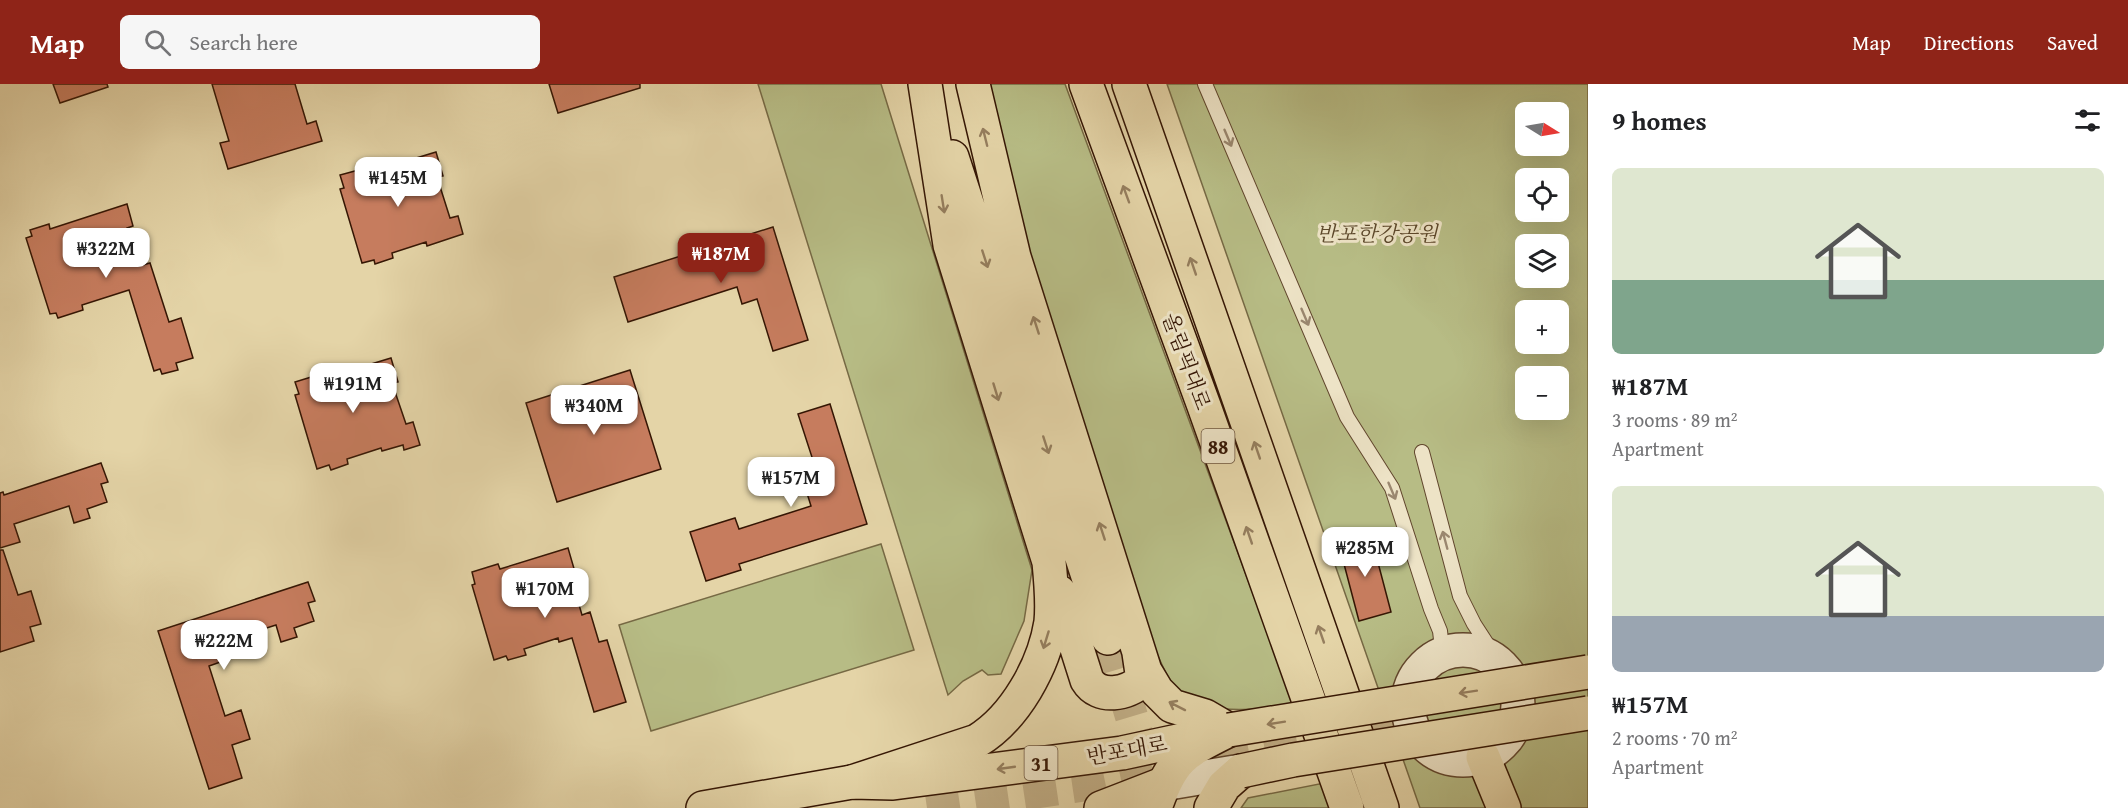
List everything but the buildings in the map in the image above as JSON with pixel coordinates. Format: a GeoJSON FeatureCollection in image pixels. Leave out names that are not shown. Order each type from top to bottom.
{"type":"FeatureCollection","features":[{"type":"Feature","properties":{"kind":"main road"},"geometry":{"type":"LineString","coordinates":[[927,84],[1123,640],[1143,680],[1134,688],[1104,693],[1091,688],[1087,680],[950,245],[927,84]]}},
{"type":"Feature","properties":{"kind":"main road"},"geometry":{"type":"LineString","coordinates":[[973,84],[1014,257],[1123,640],[1158,691],[1172,706],[1205,716],[1229,730]]}},
{"type":"Feature","properties":{"kind":"main road","name":"올림픽대로"},"geometry":{"type":"LineString","coordinates":[[1086,84],[1204,406],[1347,808]]}},
{"type":"Feature","properties":{"kind":"main road"},"geometry":{"type":"LineString","coordinates":[[1124,84],[1204,406]]}},
{"type":"Feature","properties":{"kind":"main road"},"geometry":{"type":"LineString","coordinates":[[1129,84],[1381,806]]}},
{"type":"Feature","properties":{"kind":"main road"},"geometry":{"type":"LineString","coordinates":[[852,782],[977,741],[990,733],[1006,718],[1018,704],[1028,685],[1047,640],[1052,598],[1049,562]]}},
{"type":"Feature","properties":{"kind":"main road"},"geometry":{"type":"LineString","coordinates":[[1261,568],[1381,806]]}},
{"type":"Feature","properties":{"kind":"main road","name":"반포대로"},"geometry":{"type":"LineString","coordinates":[[703,808],[852,782],[893,783],[1099,756],[1229,730],[1588,672]]}},
{"type":"Feature","properties":{"kind":"main road","name":"반포대로"},"geometry":{"type":"LineString","coordinates":[[1242,771],[1293,760],[1588,713]]}},
{"type":"Feature","properties":{"kind":"main road"},"geometry":{"type":"LineString","coordinates":[[1159,796],[1174,766],[1190,750],[1229,730]]}},
{"type":"Feature","properties":{"kind":"main road"},"geometry":{"type":"LineString","coordinates":[[1483,757],[1504,808]]}},
{"type":"Feature","properties":{"kind":"main road"},"geometry":{"type":"LineString","coordinates":[[1211,808],[1224,786],[1242,771]]}},
{"type":"Feature","properties":{"kind":"main road","name":"반포대로"},"geometry":{"type":"LineString","coordinates":[[1101,808],[1159,796]]}},
{"type":"Feature","properties":{"kind":"street"},"geometry":{"type":"LineString","coordinates":[[1456,650],[1478,651],[1498,661],[1510,674],[1519,696],[1516,723],[1508,738],[1497,750],[1483,757],[1460,760],[1437,754],[1424,744],[1409,717],[1408,700],[1412,683],[1421,669],[1434,657],[1456,650]]}},
{"type":"Feature","properties":{"kind":"street","name":"반포대로"},"geometry":{"type":"LineString","coordinates":[[1159,796],[1242,771]]}},
{"type":"Feature","properties":{"kind":"lane"},"geometry":{"type":"LineString","coordinates":[[1205,84],[1347,417],[1392,488],[1440,631],[1442,648],[1434,657]]}},
{"type":"Feature","properties":{"kind":"lane"},"geometry":{"type":"LineString","coordinates":[[1422,453],[1460,596],[1474,624],[1498,661]]}},
{"type":"Feature","properties":{"kind":"green space"},"geometry":{"type":"Polygon","coordinates":[[[758,84],[881,84],[1032,570],[1024,621],[1001,674],[988,675],[982,670],[963,681],[948,695],[758,84]]]}},
{"type":"Feature","properties":{"kind":"green space"},"geometry":{"type":"Polygon","coordinates":[[[984,84],[1065,84],[1294,705],[1239,710],[1197,704],[1181,695],[1164,668],[1154,647],[996,145],[984,84]]]}},
{"type":"Feature","properties":{"kind":"green space","name":"반포한강공원"},"geometry":{"type":"Polygon","coordinates":[[[1167,84],[1588,84],[1588,808],[1420,808],[1167,84]]]}},
{"type":"Feature","properties":{"kind":"green space"},"geometry":{"type":"Polygon","coordinates":[[[881,544],[914,650],[651,731],[619,625],[881,544]]]}},
{"type":"Feature","properties":{"kind":"green space"},"geometry":{"type":"Polygon","coordinates":[[[1324,783],[1332,808],[1241,808],[1248,798],[1324,783]]]}},
{"type":"Feature","properties":{"kind":"tunnel"},"geometry":{"type":"LineString","coordinates":[[1108,638],[1159,808]]}},
{"type":"Feature","properties":{"kind":"tunnel"},"geometry":{"type":"LineString","coordinates":[[927,808],[1097,783],[1409,717]]}}]}
